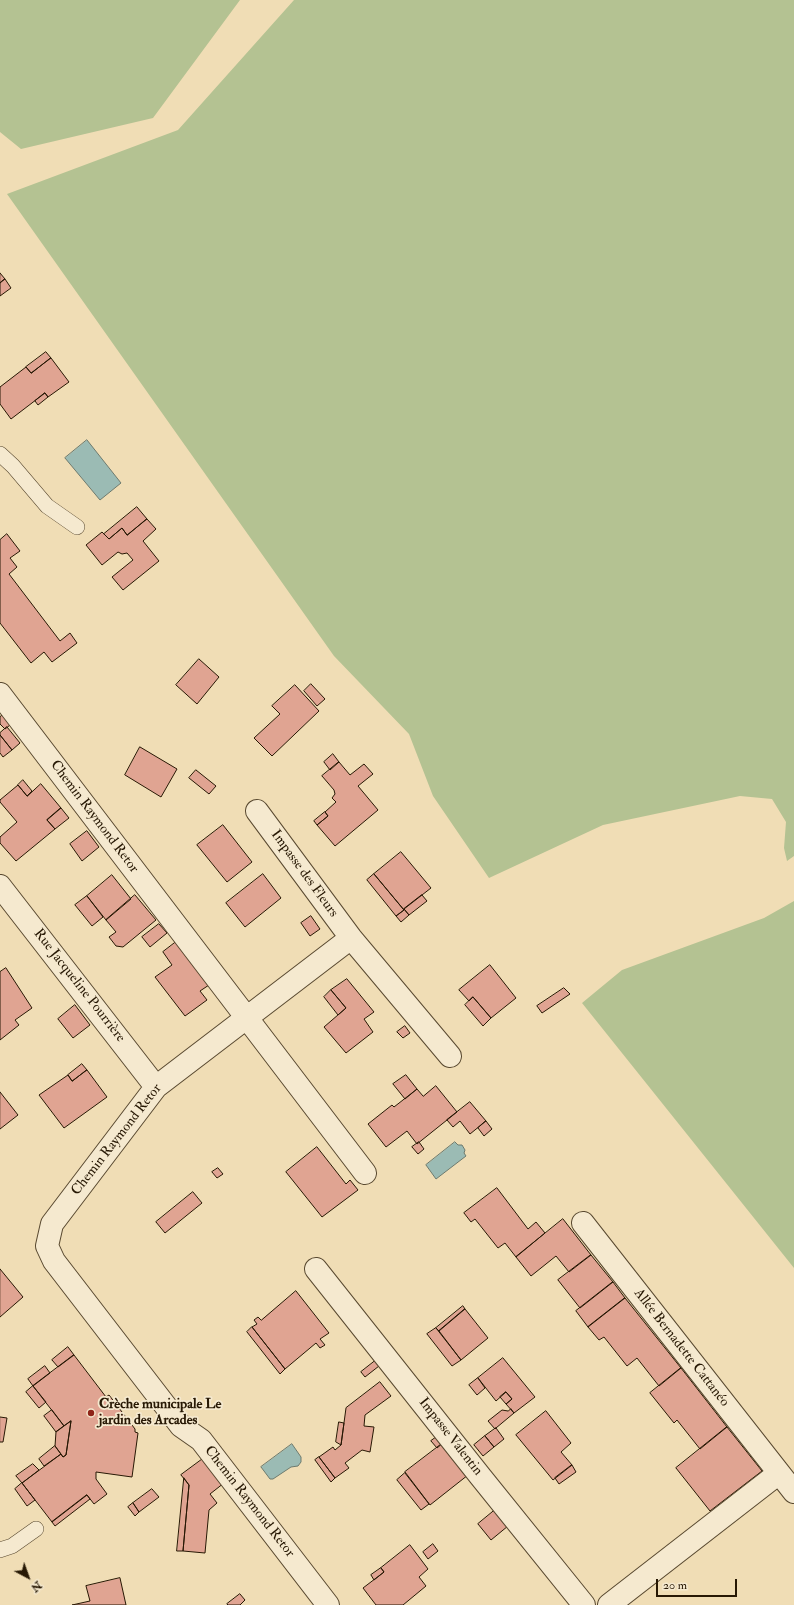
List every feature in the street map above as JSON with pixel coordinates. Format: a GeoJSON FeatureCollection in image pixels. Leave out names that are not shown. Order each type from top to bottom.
{"type":"FeatureCollection","features":[{"type":"Feature","properties":{"kind":"street","name":"Chemin Raymond Retor"},"geometry":{"type":"LineString","coordinates":[[0,694],[247,1017],[156,1087],[52,1224],[47,1246],[54,1261],[181,1426],[200,1440],[205,1446],[328,1605]]}},
{"type":"Feature","properties":{"kind":"street","name":"Impasse des Fleurs"},"geometry":{"type":"LineString","coordinates":[[257,811],[351,938],[450,1056]]}},
{"type":"Feature","properties":{"kind":"street","name":"Rue Jacqueline Pourrière"},"geometry":{"type":"LineString","coordinates":[[0,886],[156,1087]]}},
{"type":"Feature","properties":{"kind":"street"},"geometry":{"type":"LineString","coordinates":[[351,938],[247,1017],[365,1172]]}},
{"type":"Feature","properties":{"kind":"street","name":"Allée Bernadette Cattanéo"},"geometry":{"type":"LineString","coordinates":[[583,1223],[794,1492]]}},
{"type":"Feature","properties":{"kind":"street","name":"Impasse Valentin"},"geometry":{"type":"LineString","coordinates":[[316,1269],[584,1605]]}},
{"type":"Feature","properties":{"kind":"street"},"geometry":{"type":"LineString","coordinates":[[608,1605],[779,1473]]}},
{"type":"Feature","properties":{"kind":"lane"},"geometry":{"type":"LineString","coordinates":[[0,454],[13,466],[47,506],[77,527]]}},
{"type":"Feature","properties":{"kind":"lane"},"geometry":{"type":"LineString","coordinates":[[0,1550],[12,1546],[36,1529]]}},
{"type":"Feature","properties":{"kind":"green space"},"geometry":{"type":"Polygon","coordinates":[[[0,0],[240,0],[153,118],[21,149],[0,132],[0,0]]]}},
{"type":"Feature","properties":{"kind":"green space"},"geometry":{"type":"Polygon","coordinates":[[[294,0],[794,0],[794,856],[787,861],[784,848],[786,822],[772,799],[740,796],[603,825],[489,878],[433,796],[409,734],[334,656],[7,194],[178,130],[294,0]]]}},
{"type":"Feature","properties":{"kind":"green space"},"geometry":{"type":"Polygon","coordinates":[[[794,901],[794,1268],[582,1003],[622,970],[764,918],[794,901]]]}},
{"type":"Feature","properties":{"kind":"water"},"geometry":{"type":"Polygon","coordinates":[[[87,440],[121,483],[100,500],[65,458],[87,440]]]}},
{"type":"Feature","properties":{"kind":"water"},"geometry":{"type":"Polygon","coordinates":[[[455,1142],[458,1145],[462,1145],[466,1156],[436,1179],[426,1165],[455,1142]]]}},
{"type":"Feature","properties":{"kind":"water"},"geometry":{"type":"Polygon","coordinates":[[[292,1444],[301,1457],[301,1462],[298,1466],[291,1467],[273,1479],[270,1479],[261,1467],[292,1444]]]}},
{"type":"Feature","properties":{"kind":"building"},"geometry":{"type":"Polygon","coordinates":[[[0,273],[5,279],[0,283],[0,273]]]}},
{"type":"Feature","properties":{"kind":"building"},"geometry":{"type":"Polygon","coordinates":[[[5,279],[11,288],[0,296],[0,283],[5,279]]]}},
{"type":"Feature","properties":{"kind":"building"},"geometry":{"type":"Polygon","coordinates":[[[46,352],[51,358],[31,373],[26,367],[46,352]]]}},
{"type":"Feature","properties":{"kind":"building"},"geometry":{"type":"Polygon","coordinates":[[[51,358],[69,382],[48,397],[45,393],[11,419],[0,404],[0,387],[26,367],[31,373],[51,358]]]}},
{"type":"Feature","properties":{"kind":"building"},"geometry":{"type":"Polygon","coordinates":[[[45,393],[48,397],[38,405],[35,401],[45,393]]]}},
{"type":"Feature","properties":{"kind":"building"},"geometry":{"type":"Polygon","coordinates":[[[137,507],[147,519],[127,535],[122,528],[109,539],[104,534],[137,507]]]}},
{"type":"Feature","properties":{"kind":"building"},"geometry":{"type":"Polygon","coordinates":[[[147,519],[156,529],[143,541],[159,561],[123,590],[112,577],[133,560],[127,553],[122,554],[118,552],[102,565],[86,545],[102,532],[109,539],[122,528],[127,535],[147,519]]]}},
{"type":"Feature","properties":{"kind":"building"},"geometry":{"type":"Polygon","coordinates":[[[7,534],[20,551],[10,558],[17,567],[9,574],[60,641],[70,633],[77,643],[52,662],[44,652],[31,663],[0,623],[0,540],[7,534]]]}},
{"type":"Feature","properties":{"kind":"building"},"geometry":{"type":"Polygon","coordinates":[[[199,659],[219,677],[197,704],[176,685],[199,659]]]}},
{"type":"Feature","properties":{"kind":"building"},"geometry":{"type":"Polygon","coordinates":[[[311,684],[325,699],[317,706],[304,691],[311,684]]]}},
{"type":"Feature","properties":{"kind":"building"},"geometry":{"type":"Polygon","coordinates":[[[295,685],[319,711],[272,756],[254,738],[280,714],[272,706],[295,685]]]}},
{"type":"Feature","properties":{"kind":"building"},"geometry":{"type":"Polygon","coordinates":[[[3,715],[10,725],[5,729],[0,724],[0,717],[3,715]]]}},
{"type":"Feature","properties":{"kind":"building"},"geometry":{"type":"Polygon","coordinates":[[[7,727],[20,743],[12,750],[0,735],[0,733],[7,727]]]}},
{"type":"Feature","properties":{"kind":"building"},"geometry":{"type":"Polygon","coordinates":[[[0,735],[12,750],[3,757],[0,753],[0,735]]]}},
{"type":"Feature","properties":{"kind":"building"},"geometry":{"type":"Polygon","coordinates":[[[140,747],[177,769],[161,797],[125,775],[140,747]]]}},
{"type":"Feature","properties":{"kind":"building"},"geometry":{"type":"Polygon","coordinates":[[[333,754],[339,762],[330,770],[324,762],[333,754]]]}},
{"type":"Feature","properties":{"kind":"building"},"geometry":{"type":"Polygon","coordinates":[[[339,762],[350,775],[364,764],[373,774],[358,786],[378,810],[335,846],[317,825],[328,816],[325,812],[336,802],[332,798],[335,794],[334,790],[322,776],[339,762]]]}},
{"type":"Feature","properties":{"kind":"building"},"geometry":{"type":"Polygon","coordinates":[[[196,770],[216,786],[209,794],[189,778],[196,770]]]}},
{"type":"Feature","properties":{"kind":"building"},"geometry":{"type":"Polygon","coordinates":[[[23,780],[32,791],[27,796],[18,785],[23,780]]]}},
{"type":"Feature","properties":{"kind":"building"},"geometry":{"type":"Polygon","coordinates":[[[41,784],[61,808],[47,820],[55,829],[16,861],[0,843],[0,837],[17,822],[0,802],[0,800],[18,785],[27,796],[41,784]]]}},
{"type":"Feature","properties":{"kind":"building"},"geometry":{"type":"Polygon","coordinates":[[[61,808],[69,818],[55,829],[47,820],[61,808]]]}},
{"type":"Feature","properties":{"kind":"building"},"geometry":{"type":"Polygon","coordinates":[[[325,812],[328,816],[317,825],[314,821],[325,812]]]}},
{"type":"Feature","properties":{"kind":"building"},"geometry":{"type":"Polygon","coordinates":[[[223,825],[252,862],[227,882],[197,845],[223,825]]]}},
{"type":"Feature","properties":{"kind":"building"},"geometry":{"type":"Polygon","coordinates":[[[87,831],[99,847],[82,861],[70,844],[87,831]]]}},
{"type":"Feature","properties":{"kind":"building"},"geometry":{"type":"Polygon","coordinates":[[[401,852],[431,888],[404,909],[409,915],[401,922],[396,916],[404,910],[374,874],[401,852]]]}},
{"type":"Feature","properties":{"kind":"building"},"geometry":{"type":"Polygon","coordinates":[[[263,874],[281,898],[245,927],[226,903],[263,874]]]}},
{"type":"Feature","properties":{"kind":"building"},"geometry":{"type":"Polygon","coordinates":[[[374,874],[404,910],[396,916],[367,880],[374,874]]]}},
{"type":"Feature","properties":{"kind":"building"},"geometry":{"type":"Polygon","coordinates":[[[112,875],[131,899],[106,920],[87,896],[112,875]]]}},
{"type":"Feature","properties":{"kind":"building"},"geometry":{"type":"Polygon","coordinates":[[[135,895],[156,920],[123,947],[116,946],[109,937],[116,932],[106,920],[135,895]]]}},
{"type":"Feature","properties":{"kind":"building"},"geometry":{"type":"Polygon","coordinates":[[[422,895],[427,901],[409,915],[404,909],[422,895]]]}},
{"type":"Feature","properties":{"kind":"building"},"geometry":{"type":"Polygon","coordinates":[[[87,896],[103,917],[92,926],[75,905],[87,896]]]}},
{"type":"Feature","properties":{"kind":"building"},"geometry":{"type":"Polygon","coordinates":[[[311,916],[320,929],[310,936],[301,923],[311,916]]]}},
{"type":"Feature","properties":{"kind":"building"},"geometry":{"type":"Polygon","coordinates":[[[159,924],[167,933],[150,947],[142,937],[159,924]]]}},
{"type":"Feature","properties":{"kind":"building"},"geometry":{"type":"Polygon","coordinates":[[[176,942],[209,985],[200,991],[207,1000],[185,1016],[155,977],[172,965],[163,952],[176,942]]]}},
{"type":"Feature","properties":{"kind":"building"},"geometry":{"type":"Polygon","coordinates":[[[490,965],[516,998],[491,1018],[473,997],[469,1001],[459,990],[490,965]]]}},
{"type":"Feature","properties":{"kind":"building"},"geometry":{"type":"Polygon","coordinates":[[[6,968],[32,1008],[15,1020],[19,1025],[0,1040],[0,972],[6,968]]]}},
{"type":"Feature","properties":{"kind":"building"},"geometry":{"type":"Polygon","coordinates":[[[347,979],[374,1012],[364,1019],[373,1032],[346,1053],[324,1027],[346,1008],[331,990],[347,979]]]}},
{"type":"Feature","properties":{"kind":"building"},"geometry":{"type":"Polygon","coordinates":[[[564,988],[570,994],[542,1013],[537,1006],[564,988]]]}},
{"type":"Feature","properties":{"kind":"building"},"geometry":{"type":"Polygon","coordinates":[[[331,990],[346,1008],[338,1015],[324,997],[331,990]]]}},
{"type":"Feature","properties":{"kind":"building"},"geometry":{"type":"Polygon","coordinates":[[[473,997],[491,1018],[483,1026],[465,1005],[473,997]]]}},
{"type":"Feature","properties":{"kind":"building"},"geometry":{"type":"Polygon","coordinates":[[[75,1005],[90,1025],[73,1038],[58,1019],[75,1005]]]}},
{"type":"Feature","properties":{"kind":"building"},"geometry":{"type":"Polygon","coordinates":[[[405,1026],[410,1033],[403,1038],[397,1032],[405,1026]]]}},
{"type":"Feature","properties":{"kind":"building"},"geometry":{"type":"Polygon","coordinates":[[[82,1064],[87,1070],[72,1081],[68,1075],[82,1064]]]}},
{"type":"Feature","properties":{"kind":"building"},"geometry":{"type":"Polygon","coordinates":[[[87,1070],[107,1097],[64,1128],[39,1095],[68,1075],[72,1081],[87,1070]]]}},
{"type":"Feature","properties":{"kind":"building"},"geometry":{"type":"Polygon","coordinates":[[[406,1075],[417,1089],[405,1099],[393,1084],[406,1075]]]}},
{"type":"Feature","properties":{"kind":"building"},"geometry":{"type":"Polygon","coordinates":[[[436,1086],[457,1112],[417,1144],[407,1131],[386,1147],[368,1124],[392,1105],[394,1107],[417,1089],[423,1096],[436,1086]]]}},
{"type":"Feature","properties":{"kind":"building"},"geometry":{"type":"Polygon","coordinates":[[[0,1092],[18,1115],[0,1129],[0,1092]]]}},
{"type":"Feature","properties":{"kind":"building"},"geometry":{"type":"Polygon","coordinates":[[[470,1102],[486,1121],[470,1134],[460,1121],[453,1127],[447,1120],[470,1102]]]}},
{"type":"Feature","properties":{"kind":"building"},"geometry":{"type":"Polygon","coordinates":[[[486,1121],[492,1129],[484,1136],[478,1128],[486,1121]]]}},
{"type":"Feature","properties":{"kind":"building"},"geometry":{"type":"Polygon","coordinates":[[[419,1142],[424,1149],[418,1154],[412,1147],[419,1142]]]}},
{"type":"Feature","properties":{"kind":"building"},"geometry":{"type":"Polygon","coordinates":[[[317,1147],[346,1184],[350,1180],[358,1190],[322,1217],[286,1172],[317,1147]]]}},
{"type":"Feature","properties":{"kind":"building"},"geometry":{"type":"Polygon","coordinates":[[[218,1168],[223,1174],[217,1178],[212,1172],[218,1168]]]}},
{"type":"Feature","properties":{"kind":"building"},"geometry":{"type":"Polygon","coordinates":[[[497,1188],[528,1229],[536,1222],[545,1233],[516,1257],[505,1243],[498,1248],[475,1219],[471,1222],[464,1213],[497,1188]]]}},
{"type":"Feature","properties":{"kind":"building"},"geometry":{"type":"Polygon","coordinates":[[[193,1192],[202,1203],[165,1233],[156,1222],[193,1192]]]}},
{"type":"Feature","properties":{"kind":"building"},"geometry":{"type":"Polygon","coordinates":[[[563,1219],[591,1255],[569,1272],[556,1256],[531,1276],[516,1257],[563,1219]]]}},
{"type":"Feature","properties":{"kind":"building"},"geometry":{"type":"Polygon","coordinates":[[[591,1255],[613,1282],[580,1308],[558,1280],[591,1255]]]}},
{"type":"Feature","properties":{"kind":"building"},"geometry":{"type":"Polygon","coordinates":[[[0,1269],[23,1297],[0,1317],[0,1269]]]}},
{"type":"Feature","properties":{"kind":"building"},"geometry":{"type":"Polygon","coordinates":[[[613,1282],[625,1298],[588,1327],[576,1311],[613,1282]]]}},
{"type":"Feature","properties":{"kind":"building"},"geometry":{"type":"Polygon","coordinates":[[[296,1291],[329,1333],[320,1339],[325,1345],[320,1348],[316,1343],[285,1369],[252,1327],[257,1324],[254,1320],[258,1317],[261,1320],[296,1291]]]}},
{"type":"Feature","properties":{"kind":"building"},"geometry":{"type":"Polygon","coordinates":[[[625,1298],[681,1368],[659,1386],[637,1358],[627,1366],[604,1337],[599,1340],[588,1327],[625,1298]]]}},
{"type":"Feature","properties":{"kind":"building"},"geometry":{"type":"Polygon","coordinates":[[[463,1306],[465,1309],[439,1331],[436,1328],[463,1306]]]}},
{"type":"Feature","properties":{"kind":"building"},"geometry":{"type":"Polygon","coordinates":[[[465,1309],[488,1338],[461,1360],[439,1331],[465,1309]]]}},
{"type":"Feature","properties":{"kind":"building"},"geometry":{"type":"Polygon","coordinates":[[[252,1327],[285,1369],[280,1374],[247,1332],[252,1327]]]}},
{"type":"Feature","properties":{"kind":"building"},"geometry":{"type":"Polygon","coordinates":[[[436,1328],[461,1360],[452,1366],[427,1334],[436,1328]]]}},
{"type":"Feature","properties":{"kind":"building"},"geometry":{"type":"Polygon","coordinates":[[[68,1347],[74,1355],[58,1367],[52,1360],[68,1347]]]}},
{"type":"Feature","properties":{"kind":"building"},"geometry":{"type":"Polygon","coordinates":[[[74,1355],[106,1397],[109,1395],[135,1429],[135,1432],[138,1433],[132,1477],[96,1472],[96,1479],[107,1494],[94,1504],[87,1495],[52,1522],[22,1483],[61,1454],[63,1457],[66,1455],[71,1421],[64,1426],[33,1386],[74,1355]]]}},
{"type":"Feature","properties":{"kind":"building"},"geometry":{"type":"Polygon","coordinates":[[[503,1358],[535,1397],[514,1413],[506,1404],[512,1399],[506,1392],[496,1401],[478,1378],[503,1358]]]}},
{"type":"Feature","properties":{"kind":"building"},"geometry":{"type":"Polygon","coordinates":[[[375,1361],[379,1366],[365,1377],[361,1372],[375,1361]]]}},
{"type":"Feature","properties":{"kind":"building"},"geometry":{"type":"Polygon","coordinates":[[[45,1366],[50,1373],[33,1386],[28,1379],[45,1366]]]}},
{"type":"Feature","properties":{"kind":"building"},"geometry":{"type":"Polygon","coordinates":[[[681,1368],[727,1427],[700,1449],[677,1420],[674,1423],[650,1393],[681,1368]]]}},
{"type":"Feature","properties":{"kind":"building"},"geometry":{"type":"Polygon","coordinates":[[[478,1378],[485,1388],[477,1395],[469,1385],[478,1378]]]}},
{"type":"Feature","properties":{"kind":"building"},"geometry":{"type":"Polygon","coordinates":[[[380,1382],[391,1396],[365,1415],[364,1426],[374,1427],[370,1452],[362,1450],[345,1463],[349,1468],[335,1478],[319,1457],[333,1447],[335,1450],[341,1445],[346,1408],[380,1382]]]}},
{"type":"Feature","properties":{"kind":"building"},"geometry":{"type":"Polygon","coordinates":[[[33,1386],[46,1402],[39,1408],[26,1392],[33,1386]]]}},
{"type":"Feature","properties":{"kind":"building"},"geometry":{"type":"Polygon","coordinates":[[[506,1392],[512,1399],[506,1404],[500,1397],[506,1392]]]}},
{"type":"Feature","properties":{"kind":"building"},"geometry":{"type":"Polygon","coordinates":[[[511,1409],[514,1413],[495,1429],[488,1421],[502,1410],[508,1411],[511,1409]]]}},
{"type":"Feature","properties":{"kind":"building"},"geometry":{"type":"Polygon","coordinates":[[[52,1410],[64,1426],[56,1432],[44,1416],[52,1410]]]}},
{"type":"Feature","properties":{"kind":"building"},"geometry":{"type":"Polygon","coordinates":[[[546,1411],[571,1443],[561,1452],[572,1465],[553,1480],[516,1435],[546,1411]]]}},
{"type":"Feature","properties":{"kind":"building"},"geometry":{"type":"Polygon","coordinates":[[[0,1417],[7,1418],[3,1442],[0,1442],[0,1417]]]}},
{"type":"Feature","properties":{"kind":"building"},"geometry":{"type":"Polygon","coordinates":[[[71,1421],[66,1455],[63,1457],[55,1446],[56,1432],[71,1421]]]}},
{"type":"Feature","properties":{"kind":"building"},"geometry":{"type":"Polygon","coordinates":[[[339,1422],[344,1423],[341,1445],[336,1442],[339,1422]]]}},
{"type":"Feature","properties":{"kind":"building"},"geometry":{"type":"Polygon","coordinates":[[[727,1427],[762,1471],[710,1511],[676,1468],[727,1427]]]}},
{"type":"Feature","properties":{"kind":"building"},"geometry":{"type":"Polygon","coordinates":[[[496,1428],[504,1439],[494,1447],[485,1436],[496,1428]]]}},
{"type":"Feature","properties":{"kind":"building"},"geometry":{"type":"Polygon","coordinates":[[[438,1436],[443,1443],[437,1448],[431,1441],[438,1436]]]}},
{"type":"Feature","properties":{"kind":"building"},"geometry":{"type":"Polygon","coordinates":[[[485,1436],[494,1447],[483,1456],[474,1445],[485,1436]]]}},
{"type":"Feature","properties":{"kind":"building"},"geometry":{"type":"Polygon","coordinates":[[[443,1443],[468,1475],[430,1505],[405,1472],[443,1443]]]}},
{"type":"Feature","properties":{"kind":"building"},"geometry":{"type":"Polygon","coordinates":[[[55,1446],[61,1454],[44,1466],[39,1459],[55,1446]]]}},
{"type":"Feature","properties":{"kind":"building"},"geometry":{"type":"Polygon","coordinates":[[[319,1457],[335,1478],[331,1482],[315,1460],[319,1457]]]}},
{"type":"Feature","properties":{"kind":"building"},"geometry":{"type":"Polygon","coordinates":[[[204,1458],[224,1483],[210,1494],[217,1503],[209,1510],[205,1553],[183,1551],[189,1485],[181,1475],[204,1458]]]}},
{"type":"Feature","properties":{"kind":"building"},"geometry":{"type":"Polygon","coordinates":[[[33,1464],[39,1470],[22,1483],[16,1476],[33,1464]]]}},
{"type":"Feature","properties":{"kind":"building"},"geometry":{"type":"Polygon","coordinates":[[[572,1465],[576,1472],[559,1484],[555,1478],[572,1465]]]}},
{"type":"Feature","properties":{"kind":"building"},"geometry":{"type":"Polygon","coordinates":[[[405,1473],[429,1504],[421,1510],[397,1480],[405,1473]]]}},
{"type":"Feature","properties":{"kind":"building"},"geometry":{"type":"Polygon","coordinates":[[[184,1478],[189,1485],[183,1551],[177,1551],[184,1478]]]}},
{"type":"Feature","properties":{"kind":"building"},"geometry":{"type":"Polygon","coordinates":[[[22,1483],[35,1500],[27,1506],[15,1489],[22,1483]]]}},
{"type":"Feature","properties":{"kind":"building"},"geometry":{"type":"Polygon","coordinates":[[[152,1489],[159,1497],[139,1512],[133,1503],[152,1489]]]}},
{"type":"Feature","properties":{"kind":"building"},"geometry":{"type":"Polygon","coordinates":[[[87,1495],[90,1499],[55,1526],[52,1522],[87,1495]]]}},
{"type":"Feature","properties":{"kind":"building"},"geometry":{"type":"Polygon","coordinates":[[[133,1503],[139,1512],[135,1516],[128,1507],[133,1503]]]}},
{"type":"Feature","properties":{"kind":"building"},"geometry":{"type":"Polygon","coordinates":[[[495,1510],[508,1526],[491,1540],[478,1524],[495,1510]]]}},
{"type":"Feature","properties":{"kind":"building"},"geometry":{"type":"Polygon","coordinates":[[[433,1544],[438,1551],[428,1559],[423,1552],[433,1544]]]}},
{"type":"Feature","properties":{"kind":"building"},"geometry":{"type":"Polygon","coordinates":[[[410,1545],[428,1569],[419,1577],[426,1586],[403,1605],[376,1605],[363,1588],[384,1572],[381,1568],[410,1545]]]}},
{"type":"Feature","properties":{"kind":"building"},"geometry":{"type":"Polygon","coordinates":[[[381,1568],[384,1572],[374,1580],[371,1575],[381,1568]]]}},
{"type":"Feature","properties":{"kind":"building"},"geometry":{"type":"Polygon","coordinates":[[[120,1578],[126,1605],[72,1605],[90,1601],[86,1586],[120,1578]]]}},
{"type":"Feature","properties":{"kind":"building"},"geometry":{"type":"Polygon","coordinates":[[[240,1594],[245,1600],[240,1605],[227,1604],[240,1594]]]}},
{"type":"Feature","properties":{"kind":"place","name":"Crèche municipale Le jardin des Arcades"},"geometry":{"type":"Point","coordinates":[91,1413]}}]}
